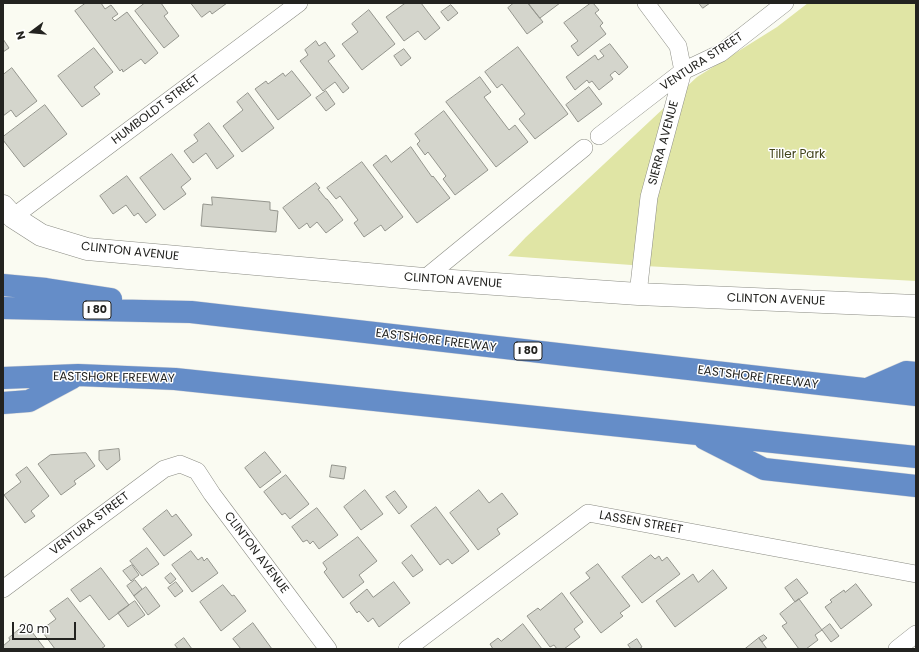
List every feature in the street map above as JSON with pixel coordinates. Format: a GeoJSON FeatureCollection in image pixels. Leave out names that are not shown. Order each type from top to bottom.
{"type":"FeatureCollection","features":[{"type":"Feature","properties":{"kind":"highway"},"geometry":{"type":"LineString","coordinates":[[3,285],[46,289],[191,312]]}},
{"type":"Feature","properties":{"kind":"highway","name":"EASTSHORE FREEWAY"},"geometry":{"type":"LineString","coordinates":[[3,308],[191,312],[916,395]]}},
{"type":"Feature","properties":{"kind":"highway"},"geometry":{"type":"LineString","coordinates":[[866,390],[906,372],[916,373]]}},
{"type":"Feature","properties":{"kind":"highway"},"geometry":{"type":"LineString","coordinates":[[3,403],[28,400],[78,375]]}},
{"type":"Feature","properties":{"kind":"highway","name":"EASTSHORE FREEWAY"},"geometry":{"type":"LineString","coordinates":[[3,378],[78,375],[175,379],[693,432],[916,457]]}},
{"type":"Feature","properties":{"kind":"highway"},"geometry":{"type":"LineString","coordinates":[[693,432],[764,469],[916,486]]}},
{"type":"Feature","properties":{"kind":"street","name":"HUMBOLDT STREET"},"geometry":{"type":"LineString","coordinates":[[8,211],[299,3]]}},
{"type":"Feature","properties":{"kind":"street","name":"SIERRA AVENUE"},"geometry":{"type":"LineString","coordinates":[[638,294],[649,197],[683,72],[678,46],[646,3]]}},
{"type":"Feature","properties":{"kind":"street","name":"VENTURA STREET"},"geometry":{"type":"LineString","coordinates":[[599,136],[683,72],[721,52],[785,3]]}},
{"type":"Feature","properties":{"kind":"street"},"geometry":{"type":"LineString","coordinates":[[424,279],[584,148]]}},
{"type":"Feature","properties":{"kind":"street","name":"CLINTON AVENUE"},"geometry":{"type":"LineString","coordinates":[[8,211],[41,235],[87,249],[424,279],[638,294],[916,306]]}},
{"type":"Feature","properties":{"kind":"street","name":"CLINTON AVENUE"},"geometry":{"type":"LineString","coordinates":[[180,464],[197,471],[212,494],[328,649]]}},
{"type":"Feature","properties":{"kind":"street","name":"VENTURA STREET"},"geometry":{"type":"LineString","coordinates":[[3,589],[164,469],[180,464]]}},
{"type":"Feature","properties":{"kind":"street","name":"LASSEN STREET"},"geometry":{"type":"LineString","coordinates":[[407,649],[588,513],[916,574]]}},
{"type":"Feature","properties":{"kind":"street"},"geometry":{"type":"LineString","coordinates":[[896,649],[916,634]]}},
{"type":"Feature","properties":{"kind":"green space","name":"Tiller Park"},"geometry":{"type":"Polygon","coordinates":[[[808,3],[916,3],[916,281],[645,266],[508,256],[526,237],[697,77],[777,27],[808,3]]]}},
{"type":"Feature","properties":{"kind":"building"},"geometry":{"type":"Polygon","coordinates":[[[86,3],[101,3],[105,9],[111,5],[118,14],[112,18],[115,21],[127,12],[158,53],[145,64],[141,59],[123,72],[122,69],[120,71],[75,11],[86,3]]]}},
{"type":"Feature","properties":{"kind":"building"},"geometry":{"type":"Polygon","coordinates":[[[145,3],[161,3],[168,13],[164,16],[179,36],[164,48],[135,11],[145,3]]]}},
{"type":"Feature","properties":{"kind":"building"},"geometry":{"type":"Polygon","coordinates":[[[191,3],[227,3],[212,14],[210,11],[202,17],[191,3]]]}},
{"type":"Feature","properties":{"kind":"building"},"geometry":{"type":"Polygon","coordinates":[[[403,3],[421,3],[440,28],[425,40],[418,31],[404,41],[386,17],[404,4],[403,3]]]}},
{"type":"Feature","properties":{"kind":"building"},"geometry":{"type":"Polygon","coordinates":[[[514,3],[528,3],[543,22],[527,34],[508,8],[514,3]]]}},
{"type":"Feature","properties":{"kind":"building"},"geometry":{"type":"Polygon","coordinates":[[[528,3],[560,3],[540,18],[528,3]]]}},
{"type":"Feature","properties":{"kind":"building"},"geometry":{"type":"Polygon","coordinates":[[[593,3],[599,10],[595,13],[603,23],[600,26],[606,34],[578,56],[571,46],[578,41],[564,23],[593,3]]]}},
{"type":"Feature","properties":{"kind":"building"},"geometry":{"type":"Polygon","coordinates":[[[699,3],[710,3],[703,8],[699,3]]]}},
{"type":"Feature","properties":{"kind":"building"},"geometry":{"type":"Polygon","coordinates":[[[451,5],[458,13],[448,21],[441,12],[451,5]]]}},
{"type":"Feature","properties":{"kind":"building"},"geometry":{"type":"Polygon","coordinates":[[[369,10],[395,44],[362,70],[342,44],[358,32],[352,24],[369,10]]]}},
{"type":"Feature","properties":{"kind":"building"},"geometry":{"type":"Polygon","coordinates":[[[3,39],[9,48],[3,52],[3,39]]]}},
{"type":"Feature","properties":{"kind":"building"},"geometry":{"type":"Polygon","coordinates":[[[316,41],[319,46],[325,42],[335,56],[328,61],[349,88],[343,93],[335,82],[323,91],[300,61],[308,55],[305,50],[316,41]]]}},
{"type":"Feature","properties":{"kind":"building"},"geometry":{"type":"Polygon","coordinates":[[[610,44],[628,67],[619,75],[615,71],[610,75],[613,79],[599,90],[592,81],[589,83],[587,80],[575,90],[566,77],[595,55],[598,60],[604,56],[600,51],[610,44]]]}},
{"type":"Feature","properties":{"kind":"building"},"geometry":{"type":"Polygon","coordinates":[[[518,47],[568,114],[535,139],[519,119],[525,114],[502,84],[497,88],[485,72],[518,47]]]}},
{"type":"Feature","properties":{"kind":"building"},"geometry":{"type":"Polygon","coordinates":[[[94,48],[113,72],[94,87],[100,94],[82,107],[58,76],[94,48]]]}},
{"type":"Feature","properties":{"kind":"building"},"geometry":{"type":"Polygon","coordinates":[[[404,49],[411,58],[401,66],[394,56],[404,49]]]}},
{"type":"Feature","properties":{"kind":"building"},"geometry":{"type":"Polygon","coordinates":[[[12,68],[37,101],[16,117],[11,110],[3,116],[3,75],[12,68]]]}},
{"type":"Feature","properties":{"kind":"building"},"geometry":{"type":"Polygon","coordinates":[[[292,71],[311,95],[278,120],[255,89],[266,81],[268,84],[283,73],[285,76],[292,71]]]}},
{"type":"Feature","properties":{"kind":"building"},"geometry":{"type":"Polygon","coordinates":[[[480,77],[491,92],[484,97],[509,130],[515,125],[528,142],[496,167],[446,102],[480,77]]]}},
{"type":"Feature","properties":{"kind":"building"},"geometry":{"type":"Polygon","coordinates":[[[589,87],[602,104],[578,122],[566,105],[589,87]]]}},
{"type":"Feature","properties":{"kind":"building"},"geometry":{"type":"Polygon","coordinates":[[[326,91],[335,104],[326,111],[316,98],[326,91]]]}},
{"type":"Feature","properties":{"kind":"building"},"geometry":{"type":"Polygon","coordinates":[[[248,93],[274,128],[242,152],[223,126],[243,110],[237,102],[248,93]]]}},
{"type":"Feature","properties":{"kind":"building"},"geometry":{"type":"Polygon","coordinates":[[[45,105],[67,134],[24,167],[3,140],[3,137],[45,105]]]}},
{"type":"Feature","properties":{"kind":"building"},"geometry":{"type":"Polygon","coordinates":[[[444,111],[488,170],[455,195],[443,179],[446,176],[428,152],[425,155],[417,144],[420,141],[415,134],[444,111]]]}},
{"type":"Feature","properties":{"kind":"building"},"geometry":{"type":"Polygon","coordinates":[[[209,123],[234,156],[217,169],[206,153],[193,163],[184,151],[198,141],[194,135],[209,123]]]}},
{"type":"Feature","properties":{"kind":"building"},"geometry":{"type":"Polygon","coordinates":[[[411,147],[432,177],[433,176],[450,198],[417,223],[373,165],[386,155],[391,162],[411,147]]]}},
{"type":"Feature","properties":{"kind":"building"},"geometry":{"type":"Polygon","coordinates":[[[172,154],[191,179],[181,187],[186,194],[164,210],[140,178],[172,154]]]}},
{"type":"Feature","properties":{"kind":"building"},"geometry":{"type":"Polygon","coordinates":[[[362,162],[403,217],[385,231],[381,225],[364,237],[354,223],[358,220],[340,196],[336,199],[327,188],[362,162]]]}},
{"type":"Feature","properties":{"kind":"building"},"geometry":{"type":"Polygon","coordinates":[[[127,176],[156,215],[146,223],[138,213],[134,216],[126,205],[113,214],[100,196],[127,176]]]}},
{"type":"Feature","properties":{"kind":"building"},"geometry":{"type":"Polygon","coordinates":[[[316,183],[320,188],[318,189],[343,220],[326,233],[317,222],[310,228],[307,223],[299,229],[283,208],[316,183]]]}},
{"type":"Feature","properties":{"kind":"building"},"geometry":{"type":"Polygon","coordinates":[[[212,197],[270,202],[270,210],[278,211],[276,232],[201,226],[203,204],[212,205],[212,197]]]}},
{"type":"Feature","properties":{"kind":"building"},"geometry":{"type":"Polygon","coordinates":[[[119,449],[120,460],[107,470],[99,460],[99,451],[119,449]]]}},
{"type":"Feature","properties":{"kind":"building"},"geometry":{"type":"Polygon","coordinates":[[[265,452],[281,472],[260,488],[245,468],[265,452]]]}},
{"type":"Feature","properties":{"kind":"building"},"geometry":{"type":"Polygon","coordinates":[[[86,453],[95,466],[74,481],[76,484],[61,495],[38,464],[50,455],[86,453]]]}},
{"type":"Feature","properties":{"kind":"building"},"geometry":{"type":"Polygon","coordinates":[[[332,465],[346,467],[344,479],[330,477],[332,465]]]}},
{"type":"Feature","properties":{"kind":"building"},"geometry":{"type":"Polygon","coordinates":[[[27,467],[49,496],[31,511],[35,516],[25,523],[4,495],[21,482],[16,475],[27,467]]]}},
{"type":"Feature","properties":{"kind":"building"},"geometry":{"type":"Polygon","coordinates":[[[286,475],[309,504],[290,519],[285,513],[282,515],[264,492],[286,475]]]}},
{"type":"Feature","properties":{"kind":"building"},"geometry":{"type":"Polygon","coordinates":[[[365,490],[383,514],[361,530],[344,507],[365,490]]]}},
{"type":"Feature","properties":{"kind":"building"},"geometry":{"type":"Polygon","coordinates":[[[479,490],[489,503],[502,493],[518,514],[497,529],[500,534],[478,550],[450,513],[479,490]]]}},
{"type":"Feature","properties":{"kind":"building"},"geometry":{"type":"Polygon","coordinates":[[[395,491],[407,507],[399,514],[386,497],[395,491]]]}},
{"type":"Feature","properties":{"kind":"building"},"geometry":{"type":"Polygon","coordinates":[[[436,507],[469,551],[452,564],[448,559],[440,565],[411,526],[436,507]]]}},
{"type":"Feature","properties":{"kind":"building"},"geometry":{"type":"Polygon","coordinates":[[[317,508],[338,535],[319,549],[313,541],[310,544],[307,540],[303,542],[292,527],[317,508]]]}},
{"type":"Feature","properties":{"kind":"building"},"geometry":{"type":"Polygon","coordinates":[[[167,510],[172,517],[176,514],[192,535],[164,556],[143,529],[167,510]]]}},
{"type":"Feature","properties":{"kind":"building"},"geometry":{"type":"Polygon","coordinates":[[[358,537],[377,561],[359,575],[364,582],[343,598],[324,572],[327,569],[323,563],[358,537]]]}},
{"type":"Feature","properties":{"kind":"building"},"geometry":{"type":"Polygon","coordinates":[[[147,548],[159,564],[142,576],[130,561],[147,548]]]}},
{"type":"Feature","properties":{"kind":"building"},"geometry":{"type":"Polygon","coordinates":[[[191,551],[198,560],[202,557],[204,561],[207,558],[218,573],[192,592],[172,565],[191,551]]]}},
{"type":"Feature","properties":{"kind":"building"},"geometry":{"type":"Polygon","coordinates":[[[412,555],[423,570],[413,577],[402,563],[412,555]]]}},
{"type":"Feature","properties":{"kind":"building"},"geometry":{"type":"Polygon","coordinates":[[[651,555],[655,559],[659,556],[662,561],[667,557],[680,574],[642,603],[622,577],[651,555]]]}},
{"type":"Feature","properties":{"kind":"building"},"geometry":{"type":"Polygon","coordinates":[[[598,564],[630,606],[620,613],[623,616],[601,633],[570,593],[590,578],[586,573],[598,564]]]}},
{"type":"Feature","properties":{"kind":"building"},"geometry":{"type":"Polygon","coordinates":[[[132,565],[139,575],[131,581],[123,571],[132,565]]]}},
{"type":"Feature","properties":{"kind":"building"},"geometry":{"type":"Polygon","coordinates":[[[101,568],[129,605],[109,620],[90,595],[80,602],[71,590],[101,568]]]}},
{"type":"Feature","properties":{"kind":"building"},"geometry":{"type":"Polygon","coordinates":[[[713,570],[727,588],[675,627],[656,601],[693,574],[698,582],[713,570]]]}},
{"type":"Feature","properties":{"kind":"building"},"geometry":{"type":"Polygon","coordinates":[[[171,573],[176,579],[170,584],[165,578],[171,573]]]}},
{"type":"Feature","properties":{"kind":"building"},"geometry":{"type":"Polygon","coordinates":[[[797,579],[808,593],[795,602],[785,588],[797,579]]]}},
{"type":"Feature","properties":{"kind":"building"},"geometry":{"type":"Polygon","coordinates":[[[135,580],[142,589],[134,596],[127,586],[135,580]]]}},
{"type":"Feature","properties":{"kind":"building"},"geometry":{"type":"Polygon","coordinates":[[[176,582],[183,591],[175,597],[168,588],[176,582]]]}},
{"type":"Feature","properties":{"kind":"building"},"geometry":{"type":"Polygon","coordinates":[[[394,582],[410,603],[379,627],[373,618],[368,622],[359,611],[357,613],[350,603],[367,589],[373,597],[394,582]]]}},
{"type":"Feature","properties":{"kind":"building"},"geometry":{"type":"Polygon","coordinates":[[[856,584],[872,605],[841,629],[825,607],[832,602],[830,600],[856,584]]]}},
{"type":"Feature","properties":{"kind":"building"},"geometry":{"type":"Polygon","coordinates":[[[223,585],[232,596],[234,595],[246,611],[221,631],[200,602],[223,585]]]}},
{"type":"Feature","properties":{"kind":"building"},"geometry":{"type":"Polygon","coordinates":[[[146,587],[160,606],[148,615],[134,596],[146,587]]]}},
{"type":"Feature","properties":{"kind":"building"},"geometry":{"type":"Polygon","coordinates":[[[562,593],[583,622],[574,629],[580,637],[564,649],[557,649],[554,645],[550,647],[527,616],[538,608],[540,610],[562,593]]]}},
{"type":"Feature","properties":{"kind":"building"},"geometry":{"type":"Polygon","coordinates":[[[68,598],[105,646],[101,649],[55,649],[41,630],[56,619],[50,611],[68,598]]]}},
{"type":"Feature","properties":{"kind":"building"},"geometry":{"type":"Polygon","coordinates":[[[799,599],[822,630],[815,635],[818,640],[806,649],[799,649],[782,626],[787,623],[780,614],[799,599]]]}},
{"type":"Feature","properties":{"kind":"building"},"geometry":{"type":"Polygon","coordinates":[[[135,601],[145,615],[128,627],[118,613],[135,601]]]}},
{"type":"Feature","properties":{"kind":"building"},"geometry":{"type":"Polygon","coordinates":[[[253,623],[272,649],[241,649],[233,639],[253,623]]]}},
{"type":"Feature","properties":{"kind":"building"},"geometry":{"type":"Polygon","coordinates":[[[26,624],[45,649],[3,649],[3,646],[10,640],[9,638],[26,624]]]}},
{"type":"Feature","properties":{"kind":"building"},"geometry":{"type":"Polygon","coordinates":[[[523,624],[542,649],[493,649],[490,644],[498,638],[501,641],[523,624]]]}},
{"type":"Feature","properties":{"kind":"building"},"geometry":{"type":"Polygon","coordinates":[[[830,624],[839,636],[831,642],[822,630],[830,624]]]}},
{"type":"Feature","properties":{"kind":"building"},"geometry":{"type":"Polygon","coordinates":[[[764,635],[767,638],[762,642],[759,638],[764,635]]]}},
{"type":"Feature","properties":{"kind":"building"},"geometry":{"type":"Polygon","coordinates":[[[184,638],[192,649],[178,649],[175,645],[184,638]]]}},
{"type":"Feature","properties":{"kind":"building"},"geometry":{"type":"Polygon","coordinates":[[[759,638],[767,649],[745,649],[759,638]]]}},
{"type":"Feature","properties":{"kind":"building"},"geometry":{"type":"Polygon","coordinates":[[[637,639],[642,647],[639,649],[631,649],[628,645],[637,639]]]}}]}
